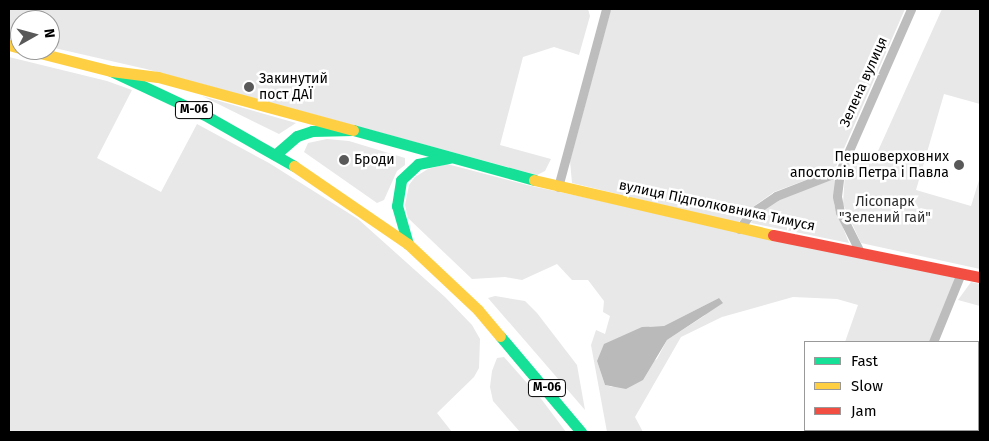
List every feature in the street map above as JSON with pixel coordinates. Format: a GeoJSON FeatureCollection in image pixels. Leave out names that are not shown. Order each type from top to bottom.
{"type":"FeatureCollection","features":[{"type":"Feature","properties":{"kind":"main road","name":"М-06"},"geometry":{"type":"LineString","coordinates":[[60,58],[111,71],[203,114],[275,155],[408,244],[478,310],[581,432]]}},
{"type":"Feature","properties":{"kind":"main road","name":"вулиця Підполковника Тимуся"},"geometry":{"type":"LineString","coordinates":[[111,71],[158,77],[558,187],[739,229],[859,250],[980,277]]}},
{"type":"Feature","properties":{"kind":"main road"},"geometry":{"type":"LineString","coordinates":[[275,155],[296,136],[312,131],[352,130]]}},
{"type":"Feature","properties":{"kind":"main road"},"geometry":{"type":"LineString","coordinates":[[408,244],[397,206],[402,180],[418,164],[449,158]]}},
{"type":"Feature","properties":{"kind":"street"},"geometry":{"type":"LineString","coordinates":[[558,187],[606,9]]}},
{"type":"Feature","properties":{"kind":"street","name":"Зелена вулиця"},"geometry":{"type":"LineString","coordinates":[[859,250],[844,224],[839,204],[840,171],[911,9]]}},
{"type":"Feature","properties":{"kind":"street"},"geometry":{"type":"LineString","coordinates":[[739,229],[751,213],[776,196],[840,171]]}},
{"type":"Feature","properties":{"kind":"street"},"geometry":{"type":"LineString","coordinates":[[933,341],[961,272]]}},
{"type":"Feature","properties":{"kind":"green space"},"geometry":{"type":"Polygon","coordinates":[[[9,9],[588,9],[590,16],[579,55],[554,47],[523,57],[500,145],[551,159],[545,171],[537,175],[146,69],[60,49],[60,10],[10,10],[9,37],[9,9]]]}},
{"type":"Feature","properties":{"kind":"green space"},"geometry":{"type":"Polygon","coordinates":[[[611,9],[905,9],[835,169],[774,192],[747,211],[738,223],[572,183],[570,161],[611,9]]]}},
{"type":"Feature","properties":{"kind":"green space","name":"Лісопарк \"Зелений гай\""},"geometry":{"type":"Polygon","coordinates":[[[942,9],[980,9],[980,104],[944,94],[916,190],[971,206],[980,177],[980,269],[861,243],[843,204],[845,172],[854,154],[873,162],[942,9]]]}},
{"type":"Feature","properties":{"kind":"green space"},"geometry":{"type":"Polygon","coordinates":[[[9,57],[10,60],[21,60],[107,81],[132,90],[97,158],[161,192],[197,124],[269,163],[358,219],[445,297],[472,325],[480,339],[479,368],[474,377],[437,413],[452,432],[9,432],[9,57]]]}},
{"type":"Feature","properties":{"kind":"green space"},"geometry":{"type":"Polygon","coordinates":[[[202,96],[296,123],[279,134],[202,96]]]}},
{"type":"Feature","properties":{"kind":"green space"},"geometry":{"type":"Polygon","coordinates":[[[327,139],[349,141],[405,158],[405,165],[397,171],[384,200],[377,203],[304,152],[308,143],[327,139]]]}},
{"type":"Feature","properties":{"kind":"green space"},"geometry":{"type":"Polygon","coordinates":[[[447,164],[527,185],[959,278],[933,341],[845,341],[858,305],[837,299],[793,297],[722,317],[681,337],[635,417],[643,432],[607,432],[591,345],[596,330],[605,334],[610,316],[603,312],[604,301],[588,280],[572,280],[557,264],[522,280],[505,277],[472,279],[408,218],[405,205],[409,185],[415,177],[428,169],[447,164]],[[719,298],[664,326],[650,326],[597,361],[605,385],[612,387],[657,359],[667,340],[704,316],[719,298]]]}},
{"type":"Feature","properties":{"kind":"green space"},"geometry":{"type":"Polygon","coordinates":[[[835,177],[834,205],[849,243],[751,223],[755,215],[778,199],[835,177]]]}},
{"type":"Feature","properties":{"kind":"green space"},"geometry":{"type":"Polygon","coordinates":[[[971,282],[980,284],[980,306],[958,300],[971,282]]]}},
{"type":"Feature","properties":{"kind":"green space"},"geometry":{"type":"Polygon","coordinates":[[[495,296],[525,301],[537,313],[577,365],[585,410],[488,298],[495,296]]]}},
{"type":"Feature","properties":{"kind":"green space"},"geometry":{"type":"Polygon","coordinates":[[[504,357],[542,400],[566,432],[520,432],[493,401],[490,387],[492,371],[497,358],[504,357]]]}},
{"type":"Feature","properties":{"kind":"shaded area"},"geometry":{"type":"Polygon","coordinates":[[[719,298],[723,303],[667,340],[643,380],[626,389],[605,385],[597,361],[604,344],[642,327],[664,326],[719,298]]]}},
{"type":"Feature","properties":{"kind":"traffic: fast"},"geometry":{"type":"LineString","coordinates":[[111,71],[203,114],[294,166]]}},
{"type":"Feature","properties":{"kind":"traffic: fast"},"geometry":{"type":"LineString","coordinates":[[275,155],[297,136],[312,131],[353,130],[534,180]]}},
{"type":"Feature","properties":{"kind":"traffic: fast"},"geometry":{"type":"LineString","coordinates":[[408,244],[397,206],[401,180],[418,164],[449,158]]}},
{"type":"Feature","properties":{"kind":"traffic: fast"},"geometry":{"type":"LineString","coordinates":[[500,336],[581,432]]}},
{"type":"Feature","properties":{"kind":"traffic: slow"},"geometry":{"type":"LineString","coordinates":[[60,58],[111,71],[158,77],[353,130]]}},
{"type":"Feature","properties":{"kind":"traffic: slow"},"geometry":{"type":"LineString","coordinates":[[294,166],[408,244],[478,310],[500,336]]}},
{"type":"Feature","properties":{"kind":"traffic: slow"},"geometry":{"type":"LineString","coordinates":[[534,180],[773,235]]}},
{"type":"Feature","properties":{"kind":"traffic: jam"},"geometry":{"type":"LineString","coordinates":[[773,235],[980,277]]}},
{"type":"Feature","properties":{"kind":"place","name":"Закинутий пост ДАЇ"},"geometry":{"type":"Point","coordinates":[249,87]}},
{"type":"Feature","properties":{"kind":"place","name":"Броди"},"geometry":{"type":"Point","coordinates":[344,160]}},
{"type":"Feature","properties":{"kind":"place","name":"Першоверховних апостолів Петра і Павла"},"geometry":{"type":"Point","coordinates":[959,165]}}]}
